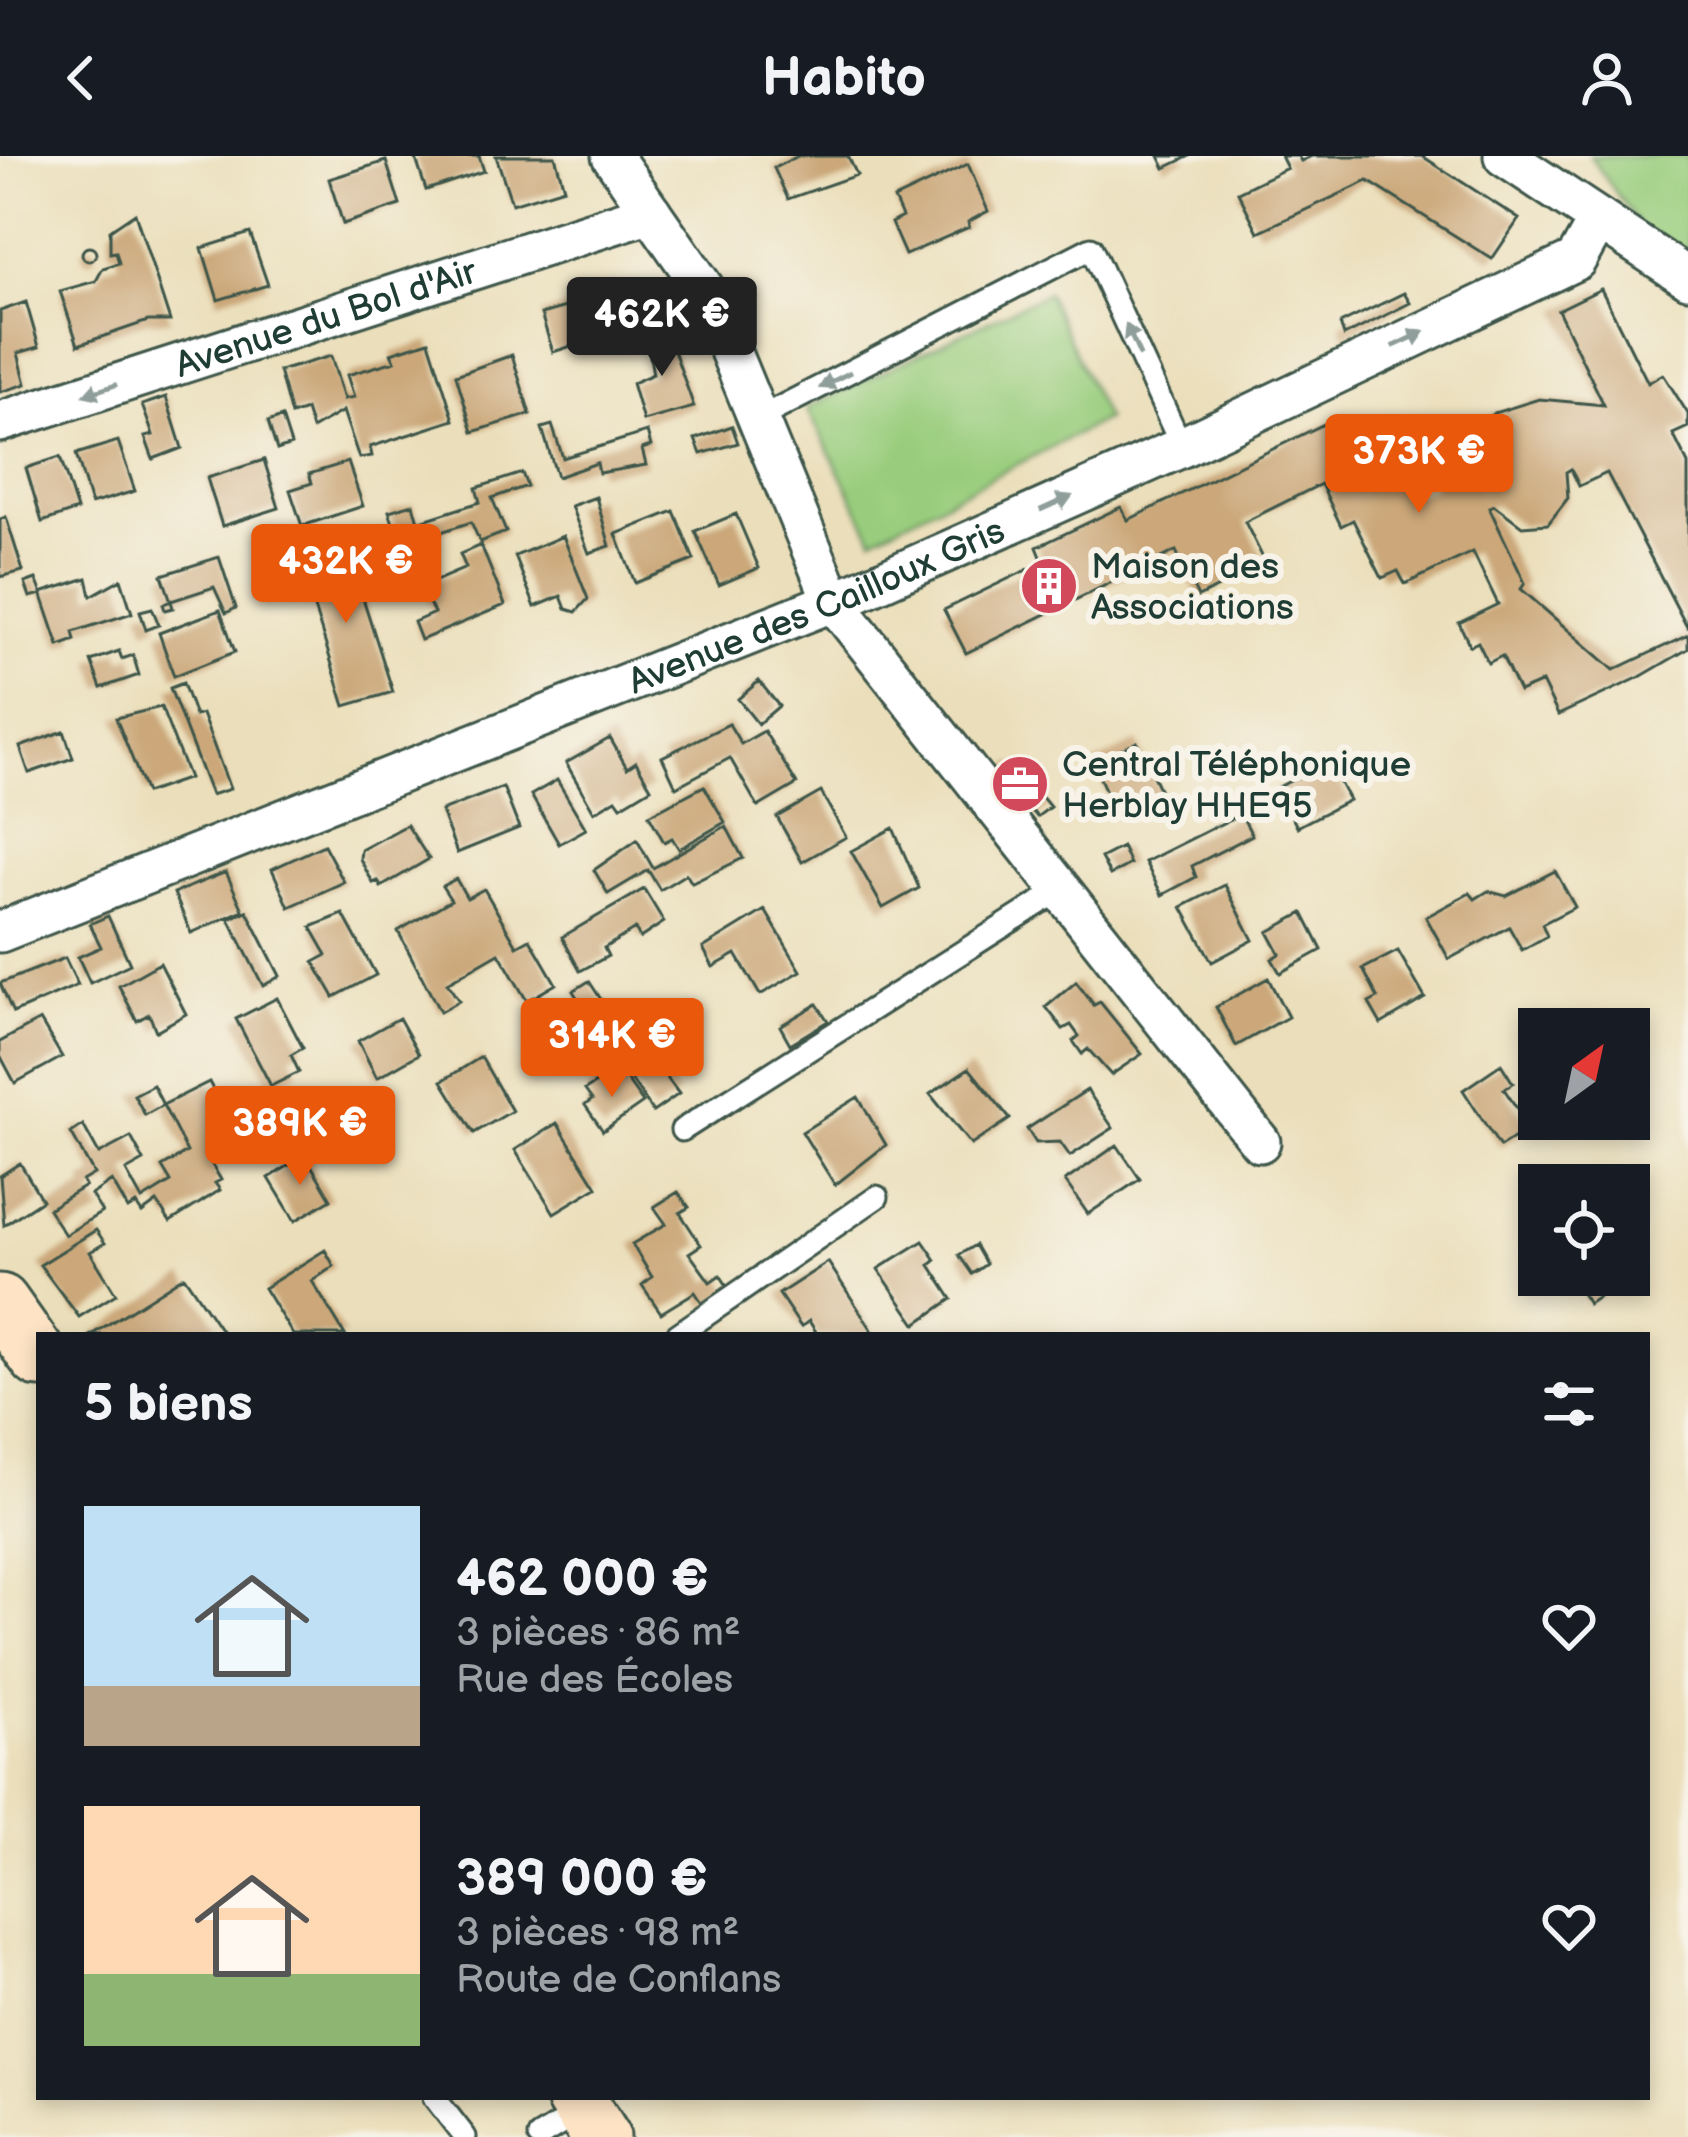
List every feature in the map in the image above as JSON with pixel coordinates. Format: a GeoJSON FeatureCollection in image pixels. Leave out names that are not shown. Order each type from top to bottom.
{"type":"FeatureCollection","features":[{"type":"Feature","properties":{"kind":"main road"},"geometry":{"type":"LineString","coordinates":[[0,1303],[36,1354]]}},
{"type":"Feature","properties":{"kind":"street"},"geometry":{"type":"LineString","coordinates":[[612,156],[705,290],[761,417],[833,602],[1260,1142]]}},
{"type":"Feature","properties":{"kind":"street"},"geometry":{"type":"LineString","coordinates":[[1504,156],[1688,278]]}},
{"type":"Feature","properties":{"kind":"street","name":"Avenue du Bol d'Air"},"geometry":{"type":"LineString","coordinates":[[0,422],[651,212]]}},
{"type":"Feature","properties":{"kind":"street","name":"Avenue des Cailloux Gris"},"geometry":{"type":"LineString","coordinates":[[0,932],[833,602],[1182,447],[1576,260],[1599,219]]}},
{"type":"Feature","properties":{"kind":"lane"},"geometry":{"type":"LineString","coordinates":[[761,417],[1091,248],[1182,447]]}},
{"type":"Feature","properties":{"kind":"lane"},"geometry":{"type":"LineString","coordinates":[[682,1130],[1060,890]]}},
{"type":"Feature","properties":{"kind":"lane"},"geometry":{"type":"LineString","coordinates":[[681,1332],[877,1197]]}},
{"type":"Feature","properties":{"kind":"lane"},"geometry":{"type":"LineString","coordinates":[[436,2100],[465,2137]]}},
{"type":"Feature","properties":{"kind":"green space"},"geometry":{"type":"Polygon","coordinates":[[[1590,156],[1688,156],[1688,295],[1590,156]]]}},
{"type":"Feature","properties":{"kind":"green space"},"geometry":{"type":"Polygon","coordinates":[[[1047,293],[1106,419],[873,538],[807,408],[1047,293]]]}},
{"type":"Feature","properties":{"kind":"building"},"geometry":{"type":"Polygon","coordinates":[[[415,156],[479,156],[484,171],[426,190],[415,156]]]}},
{"type":"Feature","properties":{"kind":"building"},"geometry":{"type":"Polygon","coordinates":[[[496,156],[555,156],[564,188],[512,204],[496,156]]]}},
{"type":"Feature","properties":{"kind":"building"},"geometry":{"type":"Polygon","coordinates":[[[798,156],[848,156],[857,175],[788,199],[774,168],[798,156]]]}},
{"type":"Feature","properties":{"kind":"building"},"geometry":{"type":"Polygon","coordinates":[[[1159,156],[1190,156],[1165,168],[1159,156]]]}},
{"type":"Feature","properties":{"kind":"building"},"geometry":{"type":"Polygon","coordinates":[[[1281,156],[1298,156],[1301,161],[1312,156],[1422,156],[1519,219],[1492,259],[1368,181],[1258,232],[1238,192],[1287,168],[1281,156]]]}},
{"type":"Feature","properties":{"kind":"building"},"geometry":{"type":"Polygon","coordinates":[[[386,161],[400,205],[343,224],[329,179],[386,161]]]}},
{"type":"Feature","properties":{"kind":"building"},"geometry":{"type":"Polygon","coordinates":[[[968,164],[988,211],[968,222],[969,227],[905,255],[891,223],[902,217],[894,199],[968,164]]]}},
{"type":"Feature","properties":{"kind":"building"},"geometry":{"type":"Polygon","coordinates":[[[135,213],[170,321],[148,321],[78,345],[60,291],[96,281],[103,268],[119,263],[116,252],[110,253],[110,230],[135,213]]]}},
{"type":"Feature","properties":{"kind":"building"},"geometry":{"type":"Polygon","coordinates":[[[250,233],[268,285],[218,300],[202,248],[250,233]]]}},
{"type":"Feature","properties":{"kind":"building"},"geometry":{"type":"Polygon","coordinates":[[[89,247],[96,254],[89,261],[82,254],[89,247]]]}},
{"type":"Feature","properties":{"kind":"building"},"geometry":{"type":"Polygon","coordinates":[[[1601,289],[1648,383],[1663,374],[1688,414],[1688,427],[1673,434],[1688,464],[1688,629],[1607,473],[1579,486],[1571,469],[1566,472],[1568,498],[1548,524],[1522,526],[1494,505],[1489,507],[1525,583],[1521,589],[1614,670],[1688,635],[1688,649],[1640,677],[1558,715],[1542,682],[1519,692],[1502,656],[1488,663],[1478,642],[1470,646],[1459,623],[1498,604],[1473,552],[1405,584],[1398,571],[1382,578],[1353,520],[1341,526],[1321,484],[1245,522],[1266,564],[1198,597],[1176,551],[966,653],[944,610],[1043,562],[1037,547],[1121,507],[1128,520],[1324,424],[1342,425],[1418,494],[1434,487],[1428,477],[1454,442],[1494,413],[1539,399],[1604,405],[1558,310],[1601,289]]]}},
{"type":"Feature","properties":{"kind":"building"},"geometry":{"type":"Polygon","coordinates":[[[1404,293],[1410,303],[1344,336],[1340,324],[1404,293]]]}},
{"type":"Feature","properties":{"kind":"building"},"geometry":{"type":"Polygon","coordinates":[[[604,296],[615,332],[553,352],[541,314],[604,296]]]}},
{"type":"Feature","properties":{"kind":"building"},"geometry":{"type":"Polygon","coordinates":[[[26,302],[39,347],[18,353],[26,384],[0,392],[0,311],[26,302]]]}},
{"type":"Feature","properties":{"kind":"building"},"geometry":{"type":"Polygon","coordinates":[[[665,325],[694,407],[643,421],[632,383],[653,374],[645,330],[665,325]]]}},
{"type":"Feature","properties":{"kind":"building"},"geometry":{"type":"Polygon","coordinates":[[[429,341],[454,420],[370,447],[372,456],[359,458],[343,411],[312,429],[306,410],[291,415],[279,371],[331,356],[344,399],[354,397],[347,375],[395,361],[391,353],[429,341]]]}},
{"type":"Feature","properties":{"kind":"building"},"geometry":{"type":"Polygon","coordinates":[[[512,355],[530,414],[473,432],[456,375],[512,355]]]}},
{"type":"Feature","properties":{"kind":"building"},"geometry":{"type":"Polygon","coordinates":[[[166,397],[182,448],[153,459],[145,437],[153,435],[142,405],[166,397]]]}},
{"type":"Feature","properties":{"kind":"building"},"geometry":{"type":"Polygon","coordinates":[[[282,417],[291,445],[277,450],[268,422],[282,417]]]}},
{"type":"Feature","properties":{"kind":"building"},"geometry":{"type":"Polygon","coordinates":[[[552,425],[563,458],[647,432],[651,446],[642,449],[646,465],[599,473],[597,463],[557,477],[542,428],[552,425]]]}},
{"type":"Feature","properties":{"kind":"building"},"geometry":{"type":"Polygon","coordinates":[[[732,426],[738,443],[701,454],[695,439],[732,426]]]}},
{"type":"Feature","properties":{"kind":"building"},"geometry":{"type":"Polygon","coordinates":[[[118,441],[135,491],[91,504],[76,454],[118,441]]]}},
{"type":"Feature","properties":{"kind":"building"},"geometry":{"type":"Polygon","coordinates":[[[60,457],[77,510],[42,522],[26,468],[60,457]]]}},
{"type":"Feature","properties":{"kind":"building"},"geometry":{"type":"Polygon","coordinates":[[[264,460],[279,508],[222,526],[207,478],[264,460]]]}},
{"type":"Feature","properties":{"kind":"building"},"geometry":{"type":"Polygon","coordinates":[[[348,462],[363,506],[302,526],[290,490],[312,483],[309,474],[348,462]]]}},
{"type":"Feature","properties":{"kind":"building"},"geometry":{"type":"Polygon","coordinates":[[[522,473],[527,486],[492,498],[506,532],[480,542],[471,522],[405,544],[395,529],[389,511],[413,504],[418,522],[480,502],[476,488],[522,473]]]}},
{"type":"Feature","properties":{"kind":"building"},"geometry":{"type":"Polygon","coordinates":[[[596,497],[610,546],[589,553],[571,506],[596,497]]]}},
{"type":"Feature","properties":{"kind":"building"},"geometry":{"type":"Polygon","coordinates":[[[674,511],[694,560],[635,583],[616,534],[674,511]]]}},
{"type":"Feature","properties":{"kind":"building"},"geometry":{"type":"Polygon","coordinates":[[[736,514],[759,568],[719,585],[695,531],[736,514]]]}},
{"type":"Feature","properties":{"kind":"building"},"geometry":{"type":"Polygon","coordinates":[[[6,517],[23,571],[0,577],[0,519],[6,517]]]}},
{"type":"Feature","properties":{"kind":"building"},"geometry":{"type":"Polygon","coordinates":[[[563,536],[588,599],[576,612],[566,609],[561,596],[535,607],[515,556],[563,536]]]}},
{"type":"Feature","properties":{"kind":"building"},"geometry":{"type":"Polygon","coordinates":[[[346,545],[393,692],[345,706],[299,560],[346,545]]]}},
{"type":"Feature","properties":{"kind":"building"},"geometry":{"type":"Polygon","coordinates":[[[481,545],[505,605],[421,640],[414,622],[434,613],[421,587],[466,568],[460,554],[481,545]]]}},
{"type":"Feature","properties":{"kind":"building"},"geometry":{"type":"Polygon","coordinates":[[[219,557],[236,608],[226,613],[214,587],[171,601],[162,575],[219,557]]]}},
{"type":"Feature","properties":{"kind":"building"},"geometry":{"type":"Polygon","coordinates":[[[87,578],[91,596],[121,579],[132,613],[73,632],[75,640],[59,646],[41,593],[87,578]]]}},
{"type":"Feature","properties":{"kind":"building"},"geometry":{"type":"Polygon","coordinates":[[[36,579],[42,594],[30,597],[25,583],[36,579]]]}},
{"type":"Feature","properties":{"kind":"building"},"geometry":{"type":"Polygon","coordinates":[[[152,608],[159,625],[146,630],[140,611],[152,608]]]}},
{"type":"Feature","properties":{"kind":"building"},"geometry":{"type":"Polygon","coordinates":[[[220,610],[235,652],[174,676],[159,633],[220,610]]]}},
{"type":"Feature","properties":{"kind":"building"},"geometry":{"type":"Polygon","coordinates":[[[119,651],[122,659],[133,655],[139,675],[101,688],[91,661],[119,651]]]}},
{"type":"Feature","properties":{"kind":"building"},"geometry":{"type":"Polygon","coordinates":[[[759,681],[779,706],[758,724],[738,699],[759,681]]]}},
{"type":"Feature","properties":{"kind":"building"},"geometry":{"type":"Polygon","coordinates":[[[183,683],[195,716],[202,714],[230,789],[211,795],[170,688],[183,683]]]}},
{"type":"Feature","properties":{"kind":"building"},"geometry":{"type":"Polygon","coordinates":[[[161,707],[189,778],[146,793],[116,718],[161,707]]]}},
{"type":"Feature","properties":{"kind":"building"},"geometry":{"type":"Polygon","coordinates":[[[729,724],[741,744],[764,731],[797,784],[758,807],[730,758],[676,787],[662,757],[729,724]]]}},
{"type":"Feature","properties":{"kind":"building"},"geometry":{"type":"Polygon","coordinates":[[[64,731],[73,758],[29,773],[20,747],[64,731]]]}},
{"type":"Feature","properties":{"kind":"building"},"geometry":{"type":"Polygon","coordinates":[[[610,738],[627,768],[636,762],[651,788],[621,806],[616,799],[594,812],[566,763],[610,738]]]}},
{"type":"Feature","properties":{"kind":"building"},"geometry":{"type":"Polygon","coordinates":[[[1137,742],[1163,797],[1118,818],[1093,763],[1137,742]]]}},
{"type":"Feature","properties":{"kind":"building"},"geometry":{"type":"Polygon","coordinates":[[[1328,761],[1349,800],[1297,827],[1277,788],[1328,761]]]}},
{"type":"Feature","properties":{"kind":"building","name":"Central Téléphonique Herblay HHE95"},"geometry":{"type":"Polygon","coordinates":[[[1013,762],[1050,807],[1037,817],[1001,773],[1013,762]]]}},
{"type":"Feature","properties":{"kind":"building"},"geometry":{"type":"Polygon","coordinates":[[[557,780],[586,829],[559,844],[531,795],[557,780]]]}},
{"type":"Feature","properties":{"kind":"building"},"geometry":{"type":"Polygon","coordinates":[[[704,786],[725,822],[679,849],[672,838],[664,842],[649,815],[704,786]]]}},
{"type":"Feature","properties":{"kind":"building"},"geometry":{"type":"Polygon","coordinates":[[[503,787],[519,828],[457,853],[441,811],[503,787]]]}},
{"type":"Feature","properties":{"kind":"building"},"geometry":{"type":"Polygon","coordinates":[[[821,792],[846,837],[802,862],[777,817],[821,792]]]}},
{"type":"Feature","properties":{"kind":"building"},"geometry":{"type":"Polygon","coordinates":[[[1241,814],[1252,835],[1192,866],[1196,877],[1162,895],[1145,862],[1241,814]]]}},
{"type":"Feature","properties":{"kind":"building"},"geometry":{"type":"Polygon","coordinates":[[[407,825],[429,859],[381,887],[378,881],[373,883],[360,859],[361,850],[407,825]]]}},
{"type":"Feature","properties":{"kind":"building"},"geometry":{"type":"Polygon","coordinates":[[[726,826],[743,858],[692,883],[686,874],[660,890],[648,870],[608,894],[594,870],[637,840],[653,868],[726,826]]]}},
{"type":"Feature","properties":{"kind":"building"},"geometry":{"type":"Polygon","coordinates":[[[893,828],[919,888],[883,908],[851,851],[893,828]]]}},
{"type":"Feature","properties":{"kind":"building"},"geometry":{"type":"Polygon","coordinates":[[[324,845],[344,882],[289,907],[272,869],[324,845]]]}},
{"type":"Feature","properties":{"kind":"building"},"geometry":{"type":"Polygon","coordinates":[[[1122,847],[1130,864],[1110,875],[1101,858],[1122,847]]]}},
{"type":"Feature","properties":{"kind":"building"},"geometry":{"type":"Polygon","coordinates":[[[1555,871],[1575,907],[1542,924],[1547,936],[1522,950],[1509,927],[1449,959],[1426,917],[1470,893],[1475,899],[1488,891],[1506,896],[1555,871]]]}},
{"type":"Feature","properties":{"kind":"building"},"geometry":{"type":"Polygon","coordinates":[[[226,872],[243,910],[191,933],[174,893],[226,872]]]}},
{"type":"Feature","properties":{"kind":"building"},"geometry":{"type":"Polygon","coordinates":[[[456,879],[467,898],[484,889],[517,946],[530,939],[556,984],[527,1001],[499,953],[447,983],[459,1001],[440,1012],[398,931],[451,900],[442,886],[456,879]]]}},
{"type":"Feature","properties":{"kind":"building"},"geometry":{"type":"Polygon","coordinates":[[[1225,885],[1253,940],[1212,962],[1182,907],[1225,885]]]}},
{"type":"Feature","properties":{"kind":"building"},"geometry":{"type":"Polygon","coordinates":[[[644,889],[664,922],[640,938],[635,929],[604,948],[608,956],[580,971],[562,937],[644,889]]]}},
{"type":"Feature","properties":{"kind":"building"},"geometry":{"type":"Polygon","coordinates":[[[765,910],[801,971],[760,995],[736,954],[713,967],[703,948],[765,910]]]}},
{"type":"Feature","properties":{"kind":"building"},"geometry":{"type":"Polygon","coordinates":[[[247,911],[280,976],[263,986],[229,919],[247,911]]]}},
{"type":"Feature","properties":{"kind":"building"},"geometry":{"type":"Polygon","coordinates":[[[1303,913],[1322,950],[1280,973],[1272,959],[1280,954],[1268,932],[1303,913]]]}},
{"type":"Feature","properties":{"kind":"building"},"geometry":{"type":"Polygon","coordinates":[[[343,914],[376,975],[334,997],[314,962],[327,955],[311,927],[343,914]]]}},
{"type":"Feature","properties":{"kind":"building"},"geometry":{"type":"Polygon","coordinates":[[[108,916],[130,964],[90,983],[78,957],[101,947],[90,924],[108,916]]]}},
{"type":"Feature","properties":{"kind":"building"},"geometry":{"type":"Polygon","coordinates":[[[1398,951],[1425,998],[1381,1024],[1369,1003],[1378,998],[1363,969],[1398,951]]]}},
{"type":"Feature","properties":{"kind":"building"},"geometry":{"type":"Polygon","coordinates":[[[65,958],[78,985],[13,1013],[0,983],[65,958]]]}},
{"type":"Feature","properties":{"kind":"building"},"geometry":{"type":"Polygon","coordinates":[[[160,963],[186,1014],[156,1031],[149,1014],[137,1021],[119,986],[160,963]]]}},
{"type":"Feature","properties":{"kind":"building"},"geometry":{"type":"Polygon","coordinates":[[[1268,978],[1288,1017],[1236,1046],[1216,1007],[1268,978]]]}},
{"type":"Feature","properties":{"kind":"building"},"geometry":{"type":"Polygon","coordinates":[[[589,981],[608,1010],[592,1021],[573,991],[589,981]]]}},
{"type":"Feature","properties":{"kind":"building"},"geometry":{"type":"Polygon","coordinates":[[[1076,982],[1094,1005],[1100,1002],[1142,1054],[1111,1075],[1088,1049],[1082,1054],[1073,1041],[1079,1036],[1071,1025],[1063,1029],[1046,1007],[1076,982]]]}},
{"type":"Feature","properties":{"kind":"building"},"geometry":{"type":"Polygon","coordinates":[[[277,998],[303,1048],[291,1055],[299,1072],[271,1086],[236,1019],[277,998]]]}},
{"type":"Feature","properties":{"kind":"building"},"geometry":{"type":"Polygon","coordinates":[[[817,1004],[828,1021],[790,1044],[780,1026],[817,1004]]]}},
{"type":"Feature","properties":{"kind":"building"},"geometry":{"type":"Polygon","coordinates":[[[399,1018],[419,1054],[377,1078],[358,1041],[399,1018]]]}},
{"type":"Feature","properties":{"kind":"building"},"geometry":{"type":"Polygon","coordinates":[[[40,1020],[62,1057],[15,1083],[0,1055],[0,1042],[40,1020]]]}},
{"type":"Feature","properties":{"kind":"building"},"geometry":{"type":"Polygon","coordinates":[[[636,1036],[679,1094],[653,1112],[612,1051],[636,1036]]]}},
{"type":"Feature","properties":{"kind":"building"},"geometry":{"type":"Polygon","coordinates":[[[481,1057],[512,1111],[474,1133],[442,1081],[481,1057]]]}},
{"type":"Feature","properties":{"kind":"building"},"geometry":{"type":"Polygon","coordinates":[[[1501,1064],[1513,1083],[1504,1089],[1518,1110],[1518,1136],[1500,1147],[1463,1090],[1501,1064]]]}},
{"type":"Feature","properties":{"kind":"building"},"geometry":{"type":"Polygon","coordinates":[[[969,1068],[1010,1119],[971,1145],[930,1094],[969,1068]]]}},
{"type":"Feature","properties":{"kind":"building"},"geometry":{"type":"Polygon","coordinates":[[[619,1069],[643,1103],[603,1131],[585,1105],[592,1100],[585,1090],[619,1069]]]}},
{"type":"Feature","properties":{"kind":"building"},"geometry":{"type":"Polygon","coordinates":[[[209,1082],[239,1138],[208,1158],[221,1180],[215,1183],[220,1190],[170,1222],[157,1202],[142,1213],[136,1204],[128,1209],[112,1181],[91,1195],[102,1212],[65,1235],[48,1209],[85,1186],[82,1181],[94,1174],[71,1133],[83,1125],[99,1154],[131,1137],[144,1161],[126,1171],[142,1200],[171,1182],[162,1167],[187,1152],[163,1105],[209,1082]]]}},
{"type":"Feature","properties":{"kind":"building"},"geometry":{"type":"Polygon","coordinates":[[[153,1085],[163,1105],[145,1115],[134,1095],[153,1085]]]}},
{"type":"Feature","properties":{"kind":"building"},"geometry":{"type":"Polygon","coordinates":[[[1087,1090],[1113,1128],[1070,1156],[1060,1142],[1036,1143],[1027,1129],[1087,1090]]]}},
{"type":"Feature","properties":{"kind":"building"},"geometry":{"type":"Polygon","coordinates":[[[858,1097],[886,1145],[835,1185],[802,1132],[858,1097]]]}},
{"type":"Feature","properties":{"kind":"building"},"geometry":{"type":"Polygon","coordinates":[[[557,1123],[597,1187],[554,1213],[515,1150],[557,1123]]]}},
{"type":"Feature","properties":{"kind":"building"},"geometry":{"type":"Polygon","coordinates":[[[1117,1145],[1140,1179],[1088,1214],[1065,1181],[1117,1145]]]}},
{"type":"Feature","properties":{"kind":"building"},"geometry":{"type":"Polygon","coordinates":[[[305,1155],[331,1199],[295,1221],[269,1178],[305,1155]]]}},
{"type":"Feature","properties":{"kind":"building"},"geometry":{"type":"Polygon","coordinates":[[[20,1163],[42,1200],[4,1225],[0,1176],[20,1163]]]}},
{"type":"Feature","properties":{"kind":"building"},"geometry":{"type":"Polygon","coordinates":[[[678,1192],[689,1207],[680,1213],[701,1245],[689,1253],[710,1282],[720,1275],[730,1290],[705,1307],[695,1292],[661,1313],[642,1285],[652,1277],[632,1244],[666,1224],[654,1207],[678,1192]]]}},
{"type":"Feature","properties":{"kind":"building"},"geometry":{"type":"Polygon","coordinates":[[[96,1230],[105,1243],[90,1252],[116,1294],[79,1317],[40,1265],[96,1230]]]}},
{"type":"Feature","properties":{"kind":"building"},"geometry":{"type":"Polygon","coordinates":[[[923,1241],[936,1260],[930,1265],[952,1299],[916,1324],[878,1269],[923,1241]]]}},
{"type":"Feature","properties":{"kind":"building"},"geometry":{"type":"Polygon","coordinates":[[[975,1245],[986,1264],[972,1274],[959,1255],[975,1245]]]}},
{"type":"Feature","properties":{"kind":"building"},"geometry":{"type":"Polygon","coordinates":[[[325,1250],[334,1266],[312,1281],[343,1332],[291,1332],[264,1288],[325,1250]]]}},
{"type":"Feature","properties":{"kind":"building"},"geometry":{"type":"Polygon","coordinates":[[[828,1262],[872,1330],[816,1332],[809,1321],[801,1327],[779,1294],[828,1262]]]}},
{"type":"Feature","properties":{"kind":"building"},"geometry":{"type":"Polygon","coordinates":[[[184,1276],[222,1332],[96,1332],[184,1276]]]}},
{"type":"Feature","properties":{"kind":"place","name":"Maison des Associations"},"geometry":{"type":"Point","coordinates":[1049,586]}},
{"type":"Feature","properties":{"kind":"place","name":"Central Téléphonique Herblay HHE95"},"geometry":{"type":"Point","coordinates":[1020,784]}}]}
